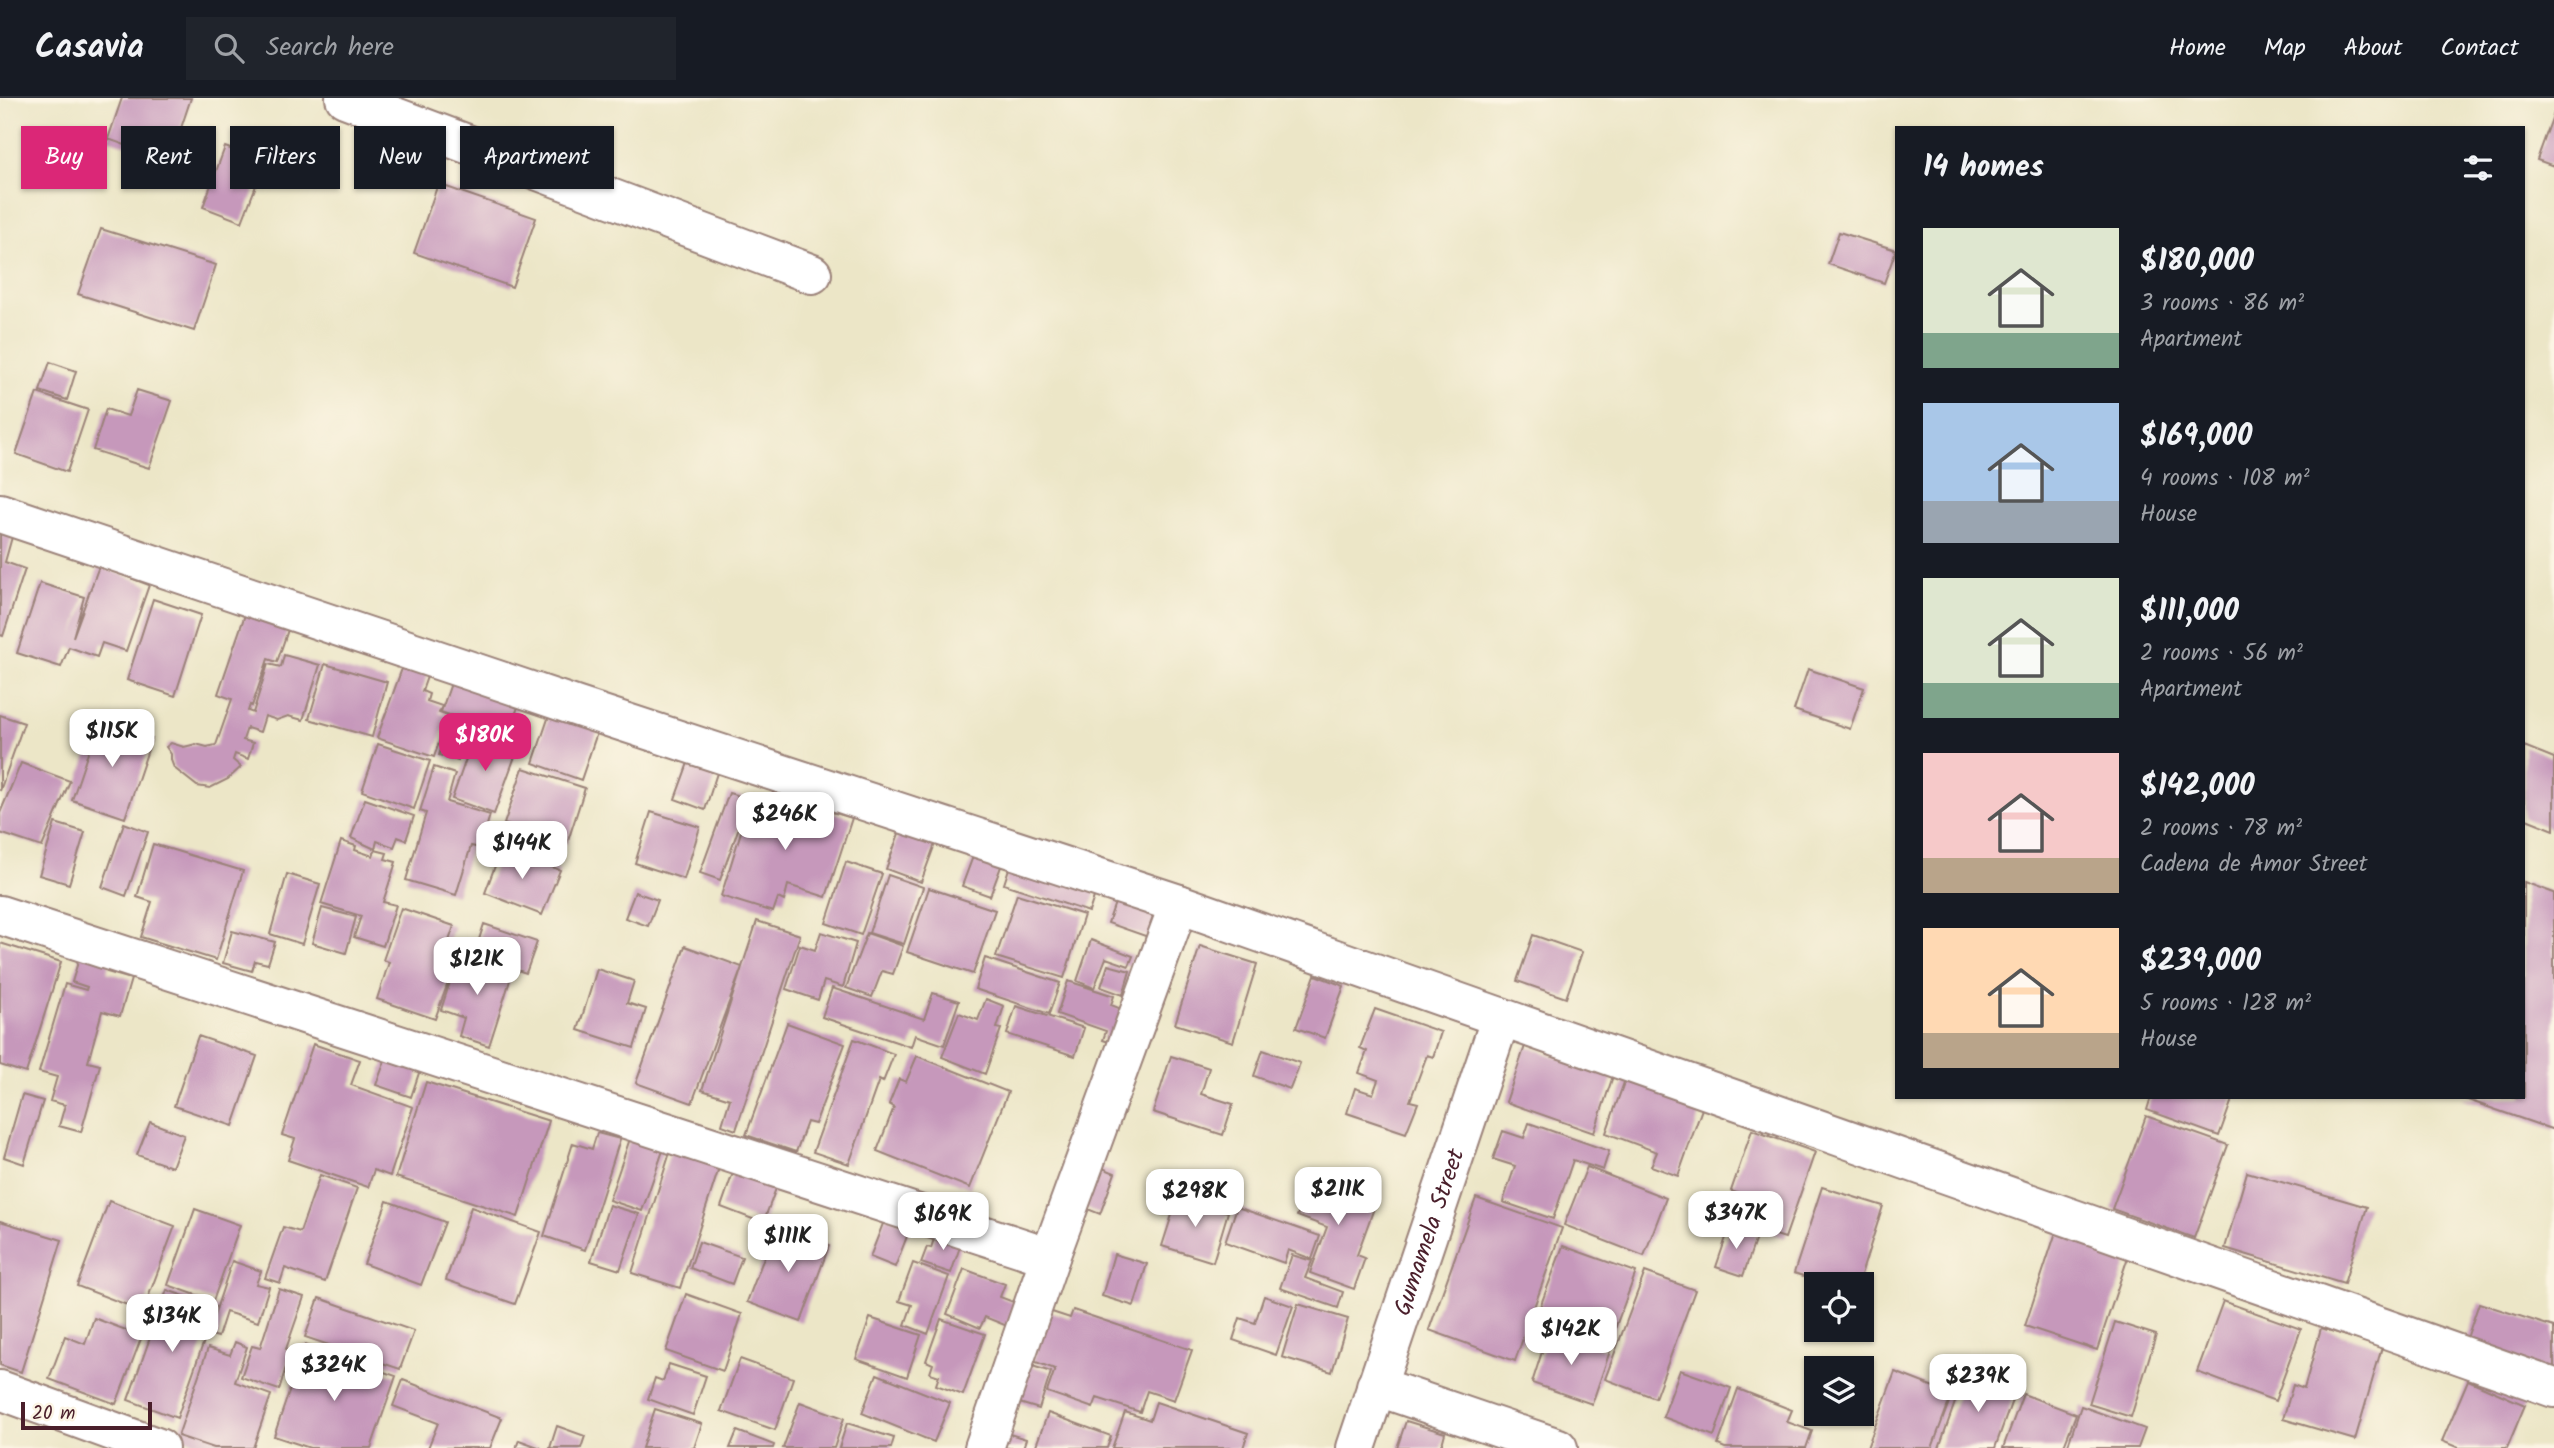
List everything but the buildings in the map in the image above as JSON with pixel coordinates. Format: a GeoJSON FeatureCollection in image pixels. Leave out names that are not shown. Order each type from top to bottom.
{"type":"FeatureCollection","features":[{"type":"Feature","properties":{"kind":"street"},"geometry":{"type":"LineString","coordinates":[[345,98],[812,274]]}},
{"type":"Feature","properties":{"kind":"street"},"geometry":{"type":"LineString","coordinates":[[0,513],[578,707],[1179,904],[2554,1388]]}},
{"type":"Feature","properties":{"kind":"street"},"geometry":{"type":"LineString","coordinates":[[984,1448],[1050,1257],[1179,904]]}},
{"type":"Feature","properties":{"kind":"street"},"geometry":{"type":"LineString","coordinates":[[0,915],[1050,1257]]}},
{"type":"Feature","properties":{"kind":"street","name":"Gumamela Street"},"geometry":{"type":"LineString","coordinates":[[1356,1448],[1501,1017]]}},
{"type":"Feature","properties":{"kind":"street"},"geometry":{"type":"LineString","coordinates":[[1377,1386],[1558,1448]]}},
{"type":"Feature","properties":{"kind":"street"},"geometry":{"type":"LineString","coordinates":[[0,1390],[159,1448]]}}]}
